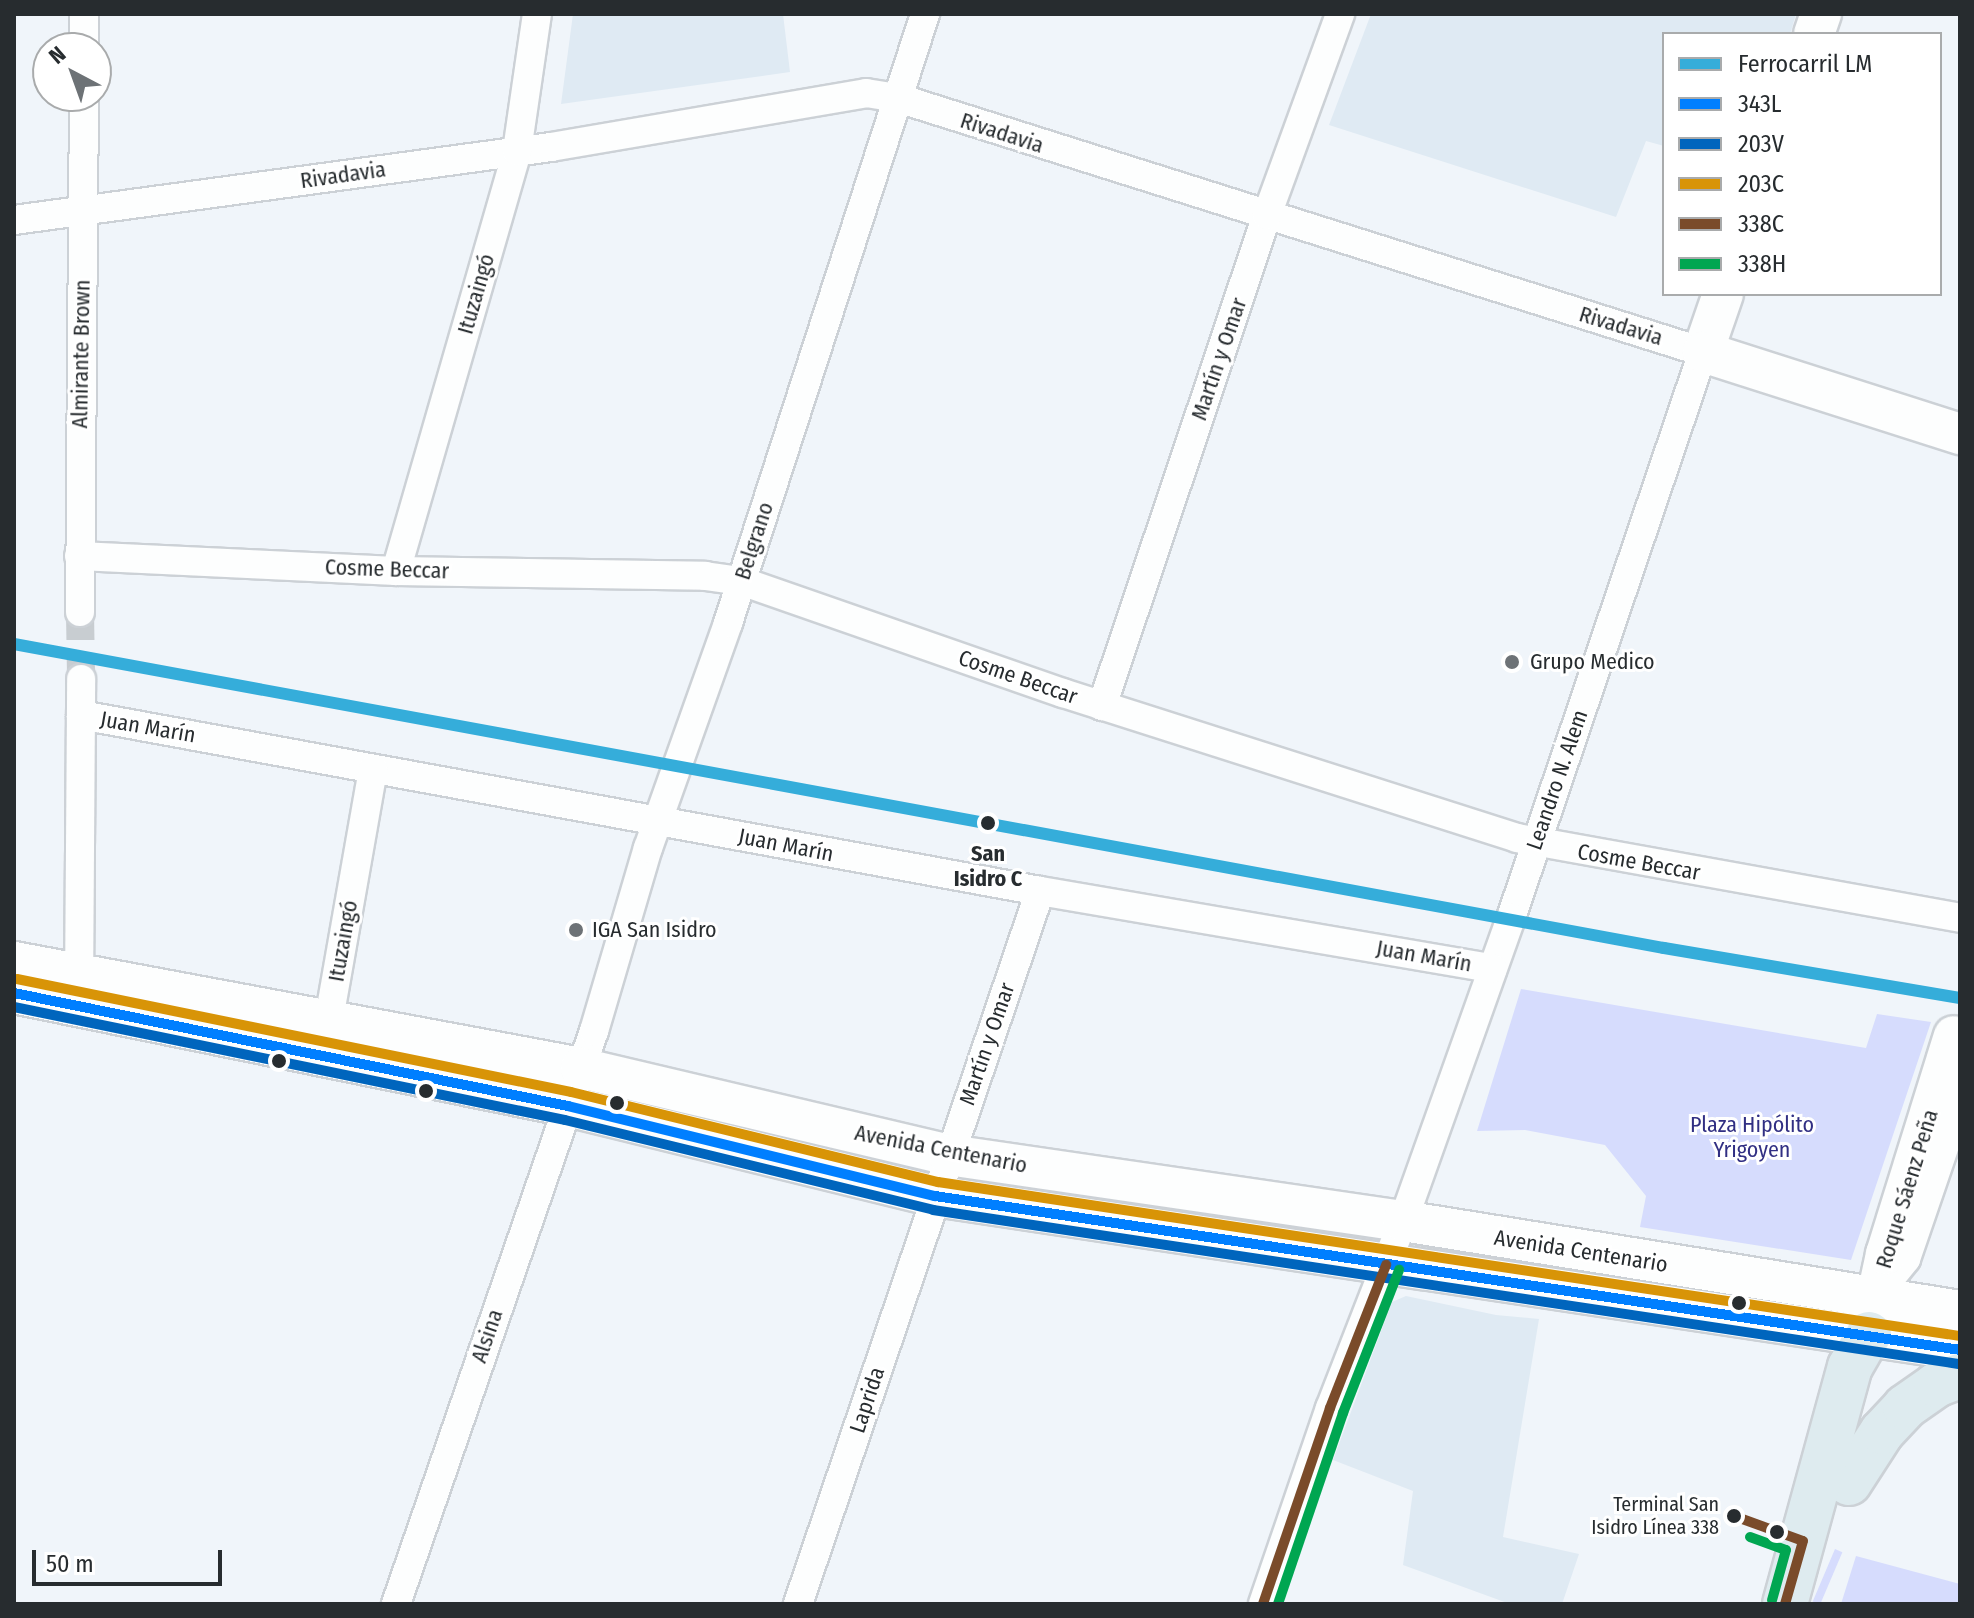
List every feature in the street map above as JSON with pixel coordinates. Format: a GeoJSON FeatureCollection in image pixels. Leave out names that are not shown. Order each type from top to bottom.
{"type":"FeatureCollection","features":[{"type":"Feature","properties":{"kind":"main road","name":"Leandro N. Alem"},"geometry":{"type":"LineString","coordinates":[[1703,352],[1722,296]]}},
{"type":"Feature","properties":{"kind":"main road","name":"Rivadavia"},"geometry":{"type":"LineString","coordinates":[[1703,352],[1960,434]]}},
{"type":"Feature","properties":{"kind":"main road","name":"Avenida Centenario"},"geometry":{"type":"LineString","coordinates":[[14,962],[79,990],[935,1196],[1386,1265],[1872,1315]]}},
{"type":"Feature","properties":{"kind":"main road","name":"Avenida Centenario"},"geometry":{"type":"LineString","coordinates":[[14,993],[79,990],[329,1019],[581,1068],[949,1155],[1403,1221],[1872,1315]]}},
{"type":"Feature","properties":{"kind":"main road","name":"Roque Sáenz Peña"},"geometry":{"type":"LineString","coordinates":[[1872,1315],[1954,1036]]}},
{"type":"Feature","properties":{"kind":"main road"},"geometry":{"type":"LineString","coordinates":[[1872,1315],[1960,1311]]}},
{"type":"Feature","properties":{"kind":"main road"},"geometry":{"type":"LineString","coordinates":[[1872,1315],[1960,1350]]}},
{"type":"Feature","properties":{"kind":"main road"},"geometry":{"type":"LineString","coordinates":[[1813,1604],[1879,1372],[1872,1315]]}},
{"type":"Feature","properties":{"kind":"main road"},"geometry":{"type":"LineString","coordinates":[[1785,1604],[1850,1367],[1872,1315]]}},
{"type":"Feature","properties":{"kind":"main road"},"geometry":{"type":"LineString","coordinates":[[1849,1483],[1882,1432],[1905,1407],[1936,1385],[1960,1376]]}},
{"type":"Feature","properties":{"kind":"street","name":"Ituzaingó"},"geometry":{"type":"LineString","coordinates":[[396,571],[517,151],[537,14]]}},
{"type":"Feature","properties":{"kind":"street","name":"Belgrano"},"geometry":{"type":"LineString","coordinates":[[581,1068],[657,822],[741,581],[925,14]]}},
{"type":"Feature","properties":{"kind":"street","name":"Martín y Omar"},"geometry":{"type":"LineString","coordinates":[[1102,706],[1267,215],[1340,14]]}},
{"type":"Feature","properties":{"kind":"street","name":"Rivadavia"},"geometry":{"type":"LineString","coordinates":[[14,220],[517,151],[866,93],[898,98],[1703,352]]}},
{"type":"Feature","properties":{"kind":"street","name":"Almirante Brown"},"geometry":{"type":"LineString","coordinates":[[80,612],[84,112]]}},
{"type":"Feature","properties":{"kind":"street","name":"Leandro N. Alem"},"geometry":{"type":"LineString","coordinates":[[1263,1604],[1330,1408],[1403,1221],[1492,968],[1703,352]]}},
{"type":"Feature","properties":{"kind":"street","name":"Cosme Beccar"},"geometry":{"type":"LineString","coordinates":[[79,556],[396,571],[705,576],[741,581],[1102,706],[1535,842],[1954,914]]}},
{"type":"Feature","properties":{"kind":"street"},"geometry":{"type":"LineString","coordinates":[[79,990],[81,679]]}},
{"type":"Feature","properties":{"kind":"street","name":"Juan Marín"},"geometry":{"type":"LineString","coordinates":[[81,715],[1040,891],[1492,968]]}},
{"type":"Feature","properties":{"kind":"street","name":"Ituzaingó"},"geometry":{"type":"LineString","coordinates":[[329,1019],[373,769]]}},
{"type":"Feature","properties":{"kind":"street","name":"Martín y Omar"},"geometry":{"type":"LineString","coordinates":[[935,1196],[1040,891]]}},
{"type":"Feature","properties":{"kind":"street","name":"Alsina"},"geometry":{"type":"LineString","coordinates":[[396,1604],[581,1068]]}},
{"type":"Feature","properties":{"kind":"street","name":"Roque Sáenz Peña"},"geometry":{"type":"LineString","coordinates":[[1872,1315],[1906,1259],[1960,1101]]}},
{"type":"Feature","properties":{"kind":"street","name":"Laprida"},"geometry":{"type":"LineString","coordinates":[[798,1604],[935,1196]]}},
{"type":"Feature","properties":{"kind":"shaded area"},"geometry":{"type":"Polygon","coordinates":[[[573,14],[783,14],[790,72],[561,104],[573,14]]]}},
{"type":"Feature","properties":{"kind":"shaded area"},"geometry":{"type":"Polygon","coordinates":[[[1371,14],[1796,14],[1791,32],[1662,32],[1662,145],[1646,141],[1616,217],[1329,125],[1371,14]]]}},
{"type":"Feature","properties":{"kind":"shaded area"},"geometry":{"type":"Polygon","coordinates":[[[1406,1296],[1496,1315],[1539,1319],[1503,1537],[1579,1554],[1562,1604],[1510,1604],[1403,1565],[1413,1491],[1333,1460],[1392,1302],[1406,1296]]]}},
{"type":"Feature","properties":{"kind":"green space","name":"Plaza Hipólito Yrigoyen"},"geometry":{"type":"Polygon","coordinates":[[[1521,989],[1866,1048],[1877,1014],[1931,1022],[1851,1260],[1640,1227],[1646,1196],[1605,1145],[1525,1130],[1477,1131],[1521,989]]]}},
{"type":"Feature","properties":{"kind":"green space"},"geometry":{"type":"Polygon","coordinates":[[[1835,1549],[1842,1552],[1820,1604],[1813,1601],[1835,1549]]]}},
{"type":"Feature","properties":{"kind":"green space"},"geometry":{"type":"Polygon","coordinates":[[[1856,1556],[1960,1584],[1960,1604],[1841,1604],[1856,1556]]]}},
{"type":"Feature","properties":{"kind":"tunnel"},"geometry":{"type":"LineString","coordinates":[[80,612],[81,679]]}},
{"type":"Feature","properties":{"kind":"rail line","name":"LM"},"geometry":{"type":"LineString","coordinates":[[14,644],[1664,948],[1960,998]]}},
{"type":"Feature","properties":{"kind":"transit line","name":"203C"},"geometry":{"type":"LineString","coordinates":[[17,979],[571,1092],[938,1182],[1960,1336]]}},
{"type":"Feature","properties":{"kind":"transit line","name":"343L"},"geometry":{"type":"LineString","coordinates":[[14,993],[568,1106],[935,1196],[1960,1350]]}},
{"type":"Feature","properties":{"kind":"transit line","name":"203V"},"geometry":{"type":"LineString","coordinates":[[14,1007],[565,1120],[933,1210],[1958,1364]]}},
{"type":"Feature","properties":{"kind":"transit line","name":"338C"},"geometry":{"type":"LineString","coordinates":[[1263,1604],[1330,1408],[1386,1265]]}},
{"type":"Feature","properties":{"kind":"transit line","name":"338H"},"geometry":{"type":"LineString","coordinates":[[1278,1604],[1343,1413],[1399,1270]]}},
{"type":"Feature","properties":{"kind":"transit line","name":"338C"},"geometry":{"type":"LineString","coordinates":[[1734,1516],[1803,1541],[1785,1604]]}},
{"type":"Feature","properties":{"kind":"transit line","name":"338H"},"geometry":{"type":"LineString","coordinates":[[1750,1537],[1786,1550],[1772,1600]]}},
{"type":"Feature","properties":{"kind":"place","name":"Grupo Medico"},"geometry":{"type":"Point","coordinates":[1512,662]}},
{"type":"Feature","properties":{"kind":"place","name":"San Isidro C"},"geometry":{"type":"Point","coordinates":[988,823]}},
{"type":"Feature","properties":{"kind":"place","name":"IGA San Isidro"},"geometry":{"type":"Point","coordinates":[576,930]}},
{"type":"Feature","properties":{"kind":"place","name":"Terminal San Isidro Línea 338"},"geometry":{"type":"Point","coordinates":[1734,1516]}}]}
